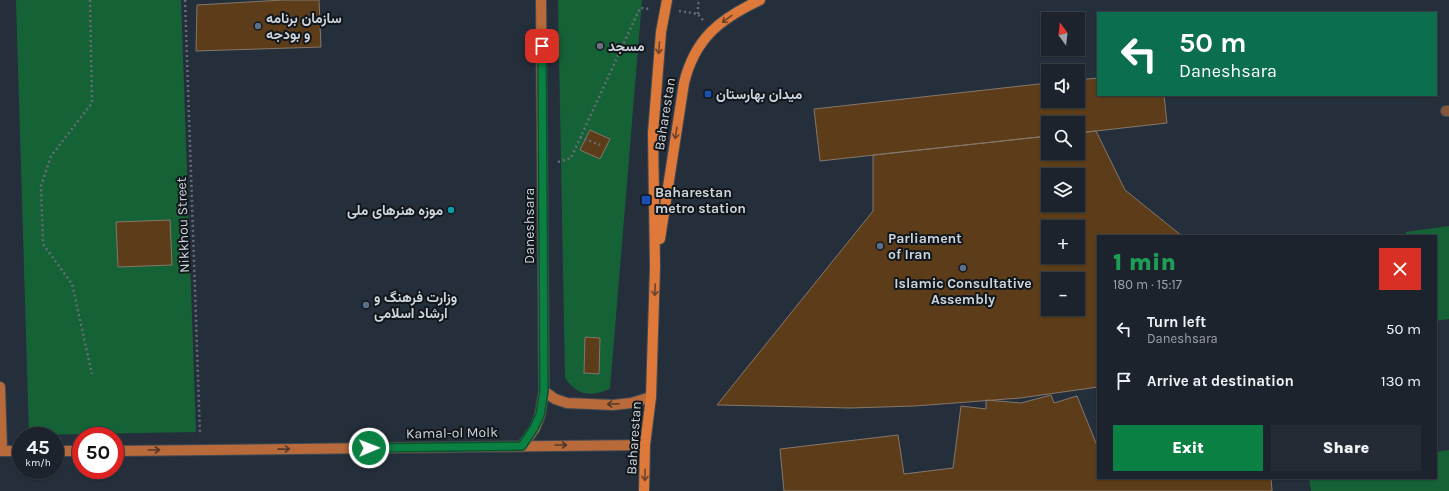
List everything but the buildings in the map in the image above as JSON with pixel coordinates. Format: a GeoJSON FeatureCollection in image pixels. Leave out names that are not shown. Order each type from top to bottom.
{"type":"FeatureCollection","features":[{"type":"Feature","properties":{"kind":"main road","name":"Baharestan"},"geometry":{"type":"LineString","coordinates":[[655,267],[685,78],[695,52],[712,30],[739,10],[760,0]]}},
{"type":"Feature","properties":{"kind":"main road","name":"Baharestan"},"geometry":{"type":"LineString","coordinates":[[644,491],[645,445],[651,397],[655,267],[653,133],[661,32],[666,5]]}},
{"type":"Feature","properties":{"kind":"street","name":"Daneshsara"},"geometry":{"type":"LineString","coordinates":[[522,446],[534,428],[540,415],[544,391],[541,0]]}},
{"type":"Feature","properties":{"kind":"street"},"geometry":{"type":"LineString","coordinates":[[0,387],[1,451],[12,451]]}},
{"type":"Feature","properties":{"kind":"street"},"geometry":{"type":"LineString","coordinates":[[544,391],[555,399],[567,403],[613,405],[630,403],[651,397]]}},
{"type":"Feature","properties":{"kind":"street","name":"Kamal-ol Molk"},"geometry":{"type":"LineString","coordinates":[[124,450],[645,445]]}},
{"type":"Feature","properties":{"kind":"path"},"geometry":{"type":"LineString","coordinates":[[90,0],[92,103],[51,156],[41,186],[43,244],[72,284],[92,374]]}},
{"type":"Feature","properties":{"kind":"path","name":"Nikkhou Street"},"geometry":{"type":"LineString","coordinates":[[185,0],[201,450]]}},
{"type":"Feature","properties":{"kind":"path"},"geometry":{"type":"LineString","coordinates":[[698,14],[698,4],[700,0]]}},
{"type":"Feature","properties":{"kind":"path"},"geometry":{"type":"LineString","coordinates":[[542,168],[570,158],[640,8],[666,5],[698,14],[712,30]]}},
{"type":"Feature","properties":{"kind":"path"},"geometry":{"type":"LineString","coordinates":[[580,137],[600,145]]}},
{"type":"Feature","properties":{"kind":"green space"},"geometry":{"type":"Polygon","coordinates":[[[16,0],[181,0],[196,432],[124,433],[124,427],[72,427],[72,434],[64,434],[64,427],[29,427],[16,0]]]}},
{"type":"Feature","properties":{"kind":"green space"},"geometry":{"type":"Polygon","coordinates":[[[558,0],[642,0],[610,389],[603,392],[590,394],[580,392],[565,378],[558,0]]]}},
{"type":"Feature","properties":{"kind":"green space"},"geometry":{"type":"Polygon","coordinates":[[[1449,226],[1449,319],[1437,321],[1437,235],[1406,235],[1406,232],[1449,226]]]}},
{"type":"Feature","properties":{"kind":"green space"},"geometry":{"type":"Polygon","coordinates":[[[1449,450],[1449,491],[1311,491],[1309,479],[1437,479],[1437,452],[1449,450]]]}},
{"type":"Feature","properties":{"kind":"place","name":"سازمان برنامه و بودجه"},"geometry":{"type":"Point","coordinates":[258,26]}},
{"type":"Feature","properties":{"kind":"place","name":"مسجد"},"geometry":{"type":"Point","coordinates":[600,46]}},
{"type":"Feature","properties":{"kind":"place","name":"میدان بهارستان"},"geometry":{"type":"Point","coordinates":[708,94]}},
{"type":"Feature","properties":{"kind":"place","name":"Baharestan metro station"},"geometry":{"type":"Point","coordinates":[646,200]}},
{"type":"Feature","properties":{"kind":"place","name":"موزه هنرهای ملی"},"geometry":{"type":"Point","coordinates":[451,210]}},
{"type":"Feature","properties":{"kind":"place","name":"Parliament of Iran"},"geometry":{"type":"Point","coordinates":[880,246]}},
{"type":"Feature","properties":{"kind":"place","name":"Islamic Consultative Assembly"},"geometry":{"type":"Point","coordinates":[963,268]}},
{"type":"Feature","properties":{"kind":"place","name":"وزارت فرهنگ و ارشاد اسلامی"},"geometry":{"type":"Point","coordinates":[366,305]}},
{"type":"Feature","properties":{"kind":"route"},"geometry":{"type":"LineString","coordinates":[[369,448],[522,446],[534,428],[540,415],[544,391],[542,46]]}}]}
